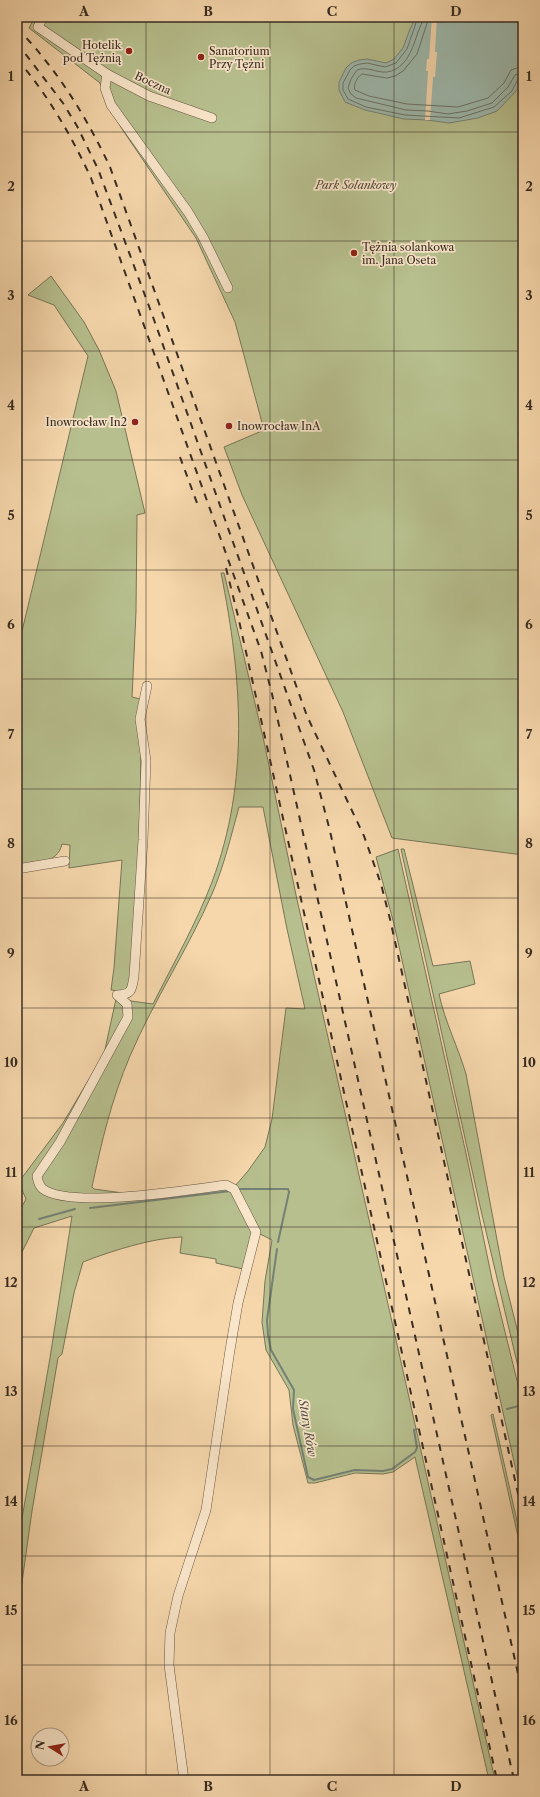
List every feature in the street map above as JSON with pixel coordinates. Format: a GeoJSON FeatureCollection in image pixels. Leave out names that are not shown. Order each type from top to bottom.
{"type":"FeatureCollection","features":[{"type":"Feature","properties":{"kind":"street","name":"Boczna"},"geometry":{"type":"LineString","coordinates":[[43,17],[38,27],[107,74],[149,96],[212,118]]}},
{"type":"Feature","properties":{"kind":"street"},"geometry":{"type":"LineString","coordinates":[[107,74],[105,88],[111,105],[188,212],[203,237],[228,288]]}},
{"type":"Feature","properties":{"kind":"street"},"geometry":{"type":"LineString","coordinates":[[147,686],[140,719],[146,761],[134,976],[130,991],[126,995],[117,996],[127,1004],[128,1017],[60,1142],[37,1176],[39,1184],[44,1190],[84,1198],[156,1194],[226,1185],[234,1189],[256,1232],[238,1303],[206,1510],[178,1596],[170,1633],[169,1664],[184,1780]]}},
{"type":"Feature","properties":{"kind":"street"},"geometry":{"type":"LineString","coordinates":[[17,869],[65,861]]}},
{"type":"Feature","properties":{"kind":"green space","name":"Park Solankowy"},"geometry":{"type":"Polygon","coordinates":[[[35,17],[523,17],[523,855],[392,838],[343,712],[242,495],[224,447],[264,430],[235,322],[196,238],[122,129],[109,107],[100,83],[29,28],[35,17]]]}},
{"type":"Feature","properties":{"kind":"green space"},"geometry":{"type":"Polygon","coordinates":[[[51,276],[84,322],[99,350],[116,391],[145,513],[137,515],[136,612],[132,697],[140,699],[141,769],[138,872],[132,976],[125,992],[111,990],[122,860],[69,868],[70,845],[62,844],[55,856],[50,859],[38,863],[17,865],[17,652],[88,356],[54,305],[28,295],[51,276]]]}},
{"type":"Feature","properties":{"kind":"green space"},"geometry":{"type":"Polygon","coordinates":[[[221,573],[224,573],[263,737],[296,895],[495,1780],[489,1780],[415,1457],[393,1472],[383,1474],[355,1473],[315,1483],[308,1483],[293,1425],[289,1390],[266,1350],[262,1322],[265,1281],[272,1240],[260,1234],[235,1186],[265,1147],[272,1119],[286,1008],[305,1009],[287,929],[263,807],[239,807],[224,862],[212,894],[203,914],[139,1035],[123,1073],[99,1153],[92,1187],[94,1189],[123,1193],[226,1188],[233,1192],[253,1232],[243,1269],[216,1263],[216,1259],[180,1253],[182,1237],[158,1240],[132,1246],[83,1262],[74,1293],[62,1354],[58,1358],[32,1511],[17,1618],[17,1547],[50,1358],[72,1216],[34,1228],[17,1262],[17,1216],[26,1199],[22,1190],[21,1179],[63,1123],[104,1054],[116,999],[153,1004],[192,929],[212,882],[224,844],[232,805],[237,767],[239,729],[234,651],[221,573]]]}},
{"type":"Feature","properties":{"kind":"green space"},"geometry":{"type":"Polygon","coordinates":[[[398,849],[467,1158],[492,1279],[523,1405],[523,1502],[394,924],[376,857],[398,849]]]}},
{"type":"Feature","properties":{"kind":"green space"},"geometry":{"type":"Polygon","coordinates":[[[401,849],[404,849],[433,966],[470,961],[475,984],[439,994],[466,1074],[504,1277],[523,1353],[523,1388],[480,1206],[401,849]]]}},
{"type":"Feature","properties":{"kind":"green space"},"geometry":{"type":"Polygon","coordinates":[[[493,1414],[523,1548],[523,1559],[491,1415],[493,1414]]]}},
{"type":"Feature","properties":{"kind":"water"},"geometry":{"type":"Polygon","coordinates":[[[416,17],[520,17],[523,21],[523,77],[518,89],[497,111],[478,118],[449,123],[404,119],[365,110],[345,102],[339,90],[339,82],[346,68],[351,63],[359,60],[367,59],[386,63],[394,59],[403,48],[416,17]]]}},
{"type":"Feature","properties":{"kind":"pier"},"geometry":{"type":"Polygon","coordinates":[[[432,17],[437,17],[435,52],[437,52],[435,77],[433,77],[430,120],[425,120],[428,71],[426,71],[427,59],[429,59],[432,17]]]}},
{"type":"Feature","properties":{"kind":"waterway","name":"Stary Rów"},"geometry":{"type":"LineString","coordinates":[[238,1189],[288,1189],[289,1192],[278,1242]]}},
{"type":"Feature","properties":{"kind":"waterway","name":"Stary Rów"},"geometry":{"type":"LineString","coordinates":[[90,1208],[230,1191]]}},
{"type":"Feature","properties":{"kind":"waterway","name":"Stary Rów"},"geometry":{"type":"LineString","coordinates":[[39,1219],[75,1209]]}},
{"type":"Feature","properties":{"kind":"waterway","name":"Stary Rów"},"geometry":{"type":"LineString","coordinates":[[277,1249],[267,1320],[268,1335],[271,1350],[294,1390],[293,1409],[308,1477],[314,1480],[355,1470],[383,1471],[392,1469],[415,1452],[417,1448],[414,1430],[417,1429]]}},
{"type":"Feature","properties":{"kind":"waterway","name":"Stary Rów"},"geometry":{"type":"LineString","coordinates":[[507,1409],[522,1405]]}},
{"type":"Feature","properties":{"kind":"railway"},"geometry":{"type":"LineString","coordinates":[[17,28],[45,60],[70,94],[81,111],[110,167],[307,716],[364,836],[381,884],[523,1516]]}},
{"type":"Feature","properties":{"kind":"railway"},"geometry":{"type":"LineString","coordinates":[[17,43],[63,103],[77,126],[98,169],[153,317],[314,770],[330,831],[523,1696]]}},
{"type":"Feature","properties":{"kind":"railway"},"geometry":{"type":"LineString","coordinates":[[17,59],[49,101],[75,146],[91,178],[261,651],[272,694],[514,1780]]}},
{"type":"Feature","properties":{"kind":"railway"},"geometry":{"type":"LineString","coordinates":[[180,457],[197,503]]}},
{"type":"Feature","properties":{"kind":"railway"},"geometry":{"type":"LineString","coordinates":[[226,568],[238,616],[497,1780]]}},
{"type":"Feature","properties":{"kind":"place","name":"Hotelik pod Tężnią"},"geometry":{"type":"Point","coordinates":[129,51]}},
{"type":"Feature","properties":{"kind":"place","name":"Sanatorium Przy Tężni"},"geometry":{"type":"Point","coordinates":[201,57]}},
{"type":"Feature","properties":{"kind":"place","name":"Tężnia solankowa im. Jana Oseta"},"geometry":{"type":"Point","coordinates":[354,253]}},
{"type":"Feature","properties":{"kind":"place","name":"Inowrocław In2"},"geometry":{"type":"Point","coordinates":[135,422]}},
{"type":"Feature","properties":{"kind":"place","name":"Inowrocław InA"},"geometry":{"type":"Point","coordinates":[229,426]}}]}
